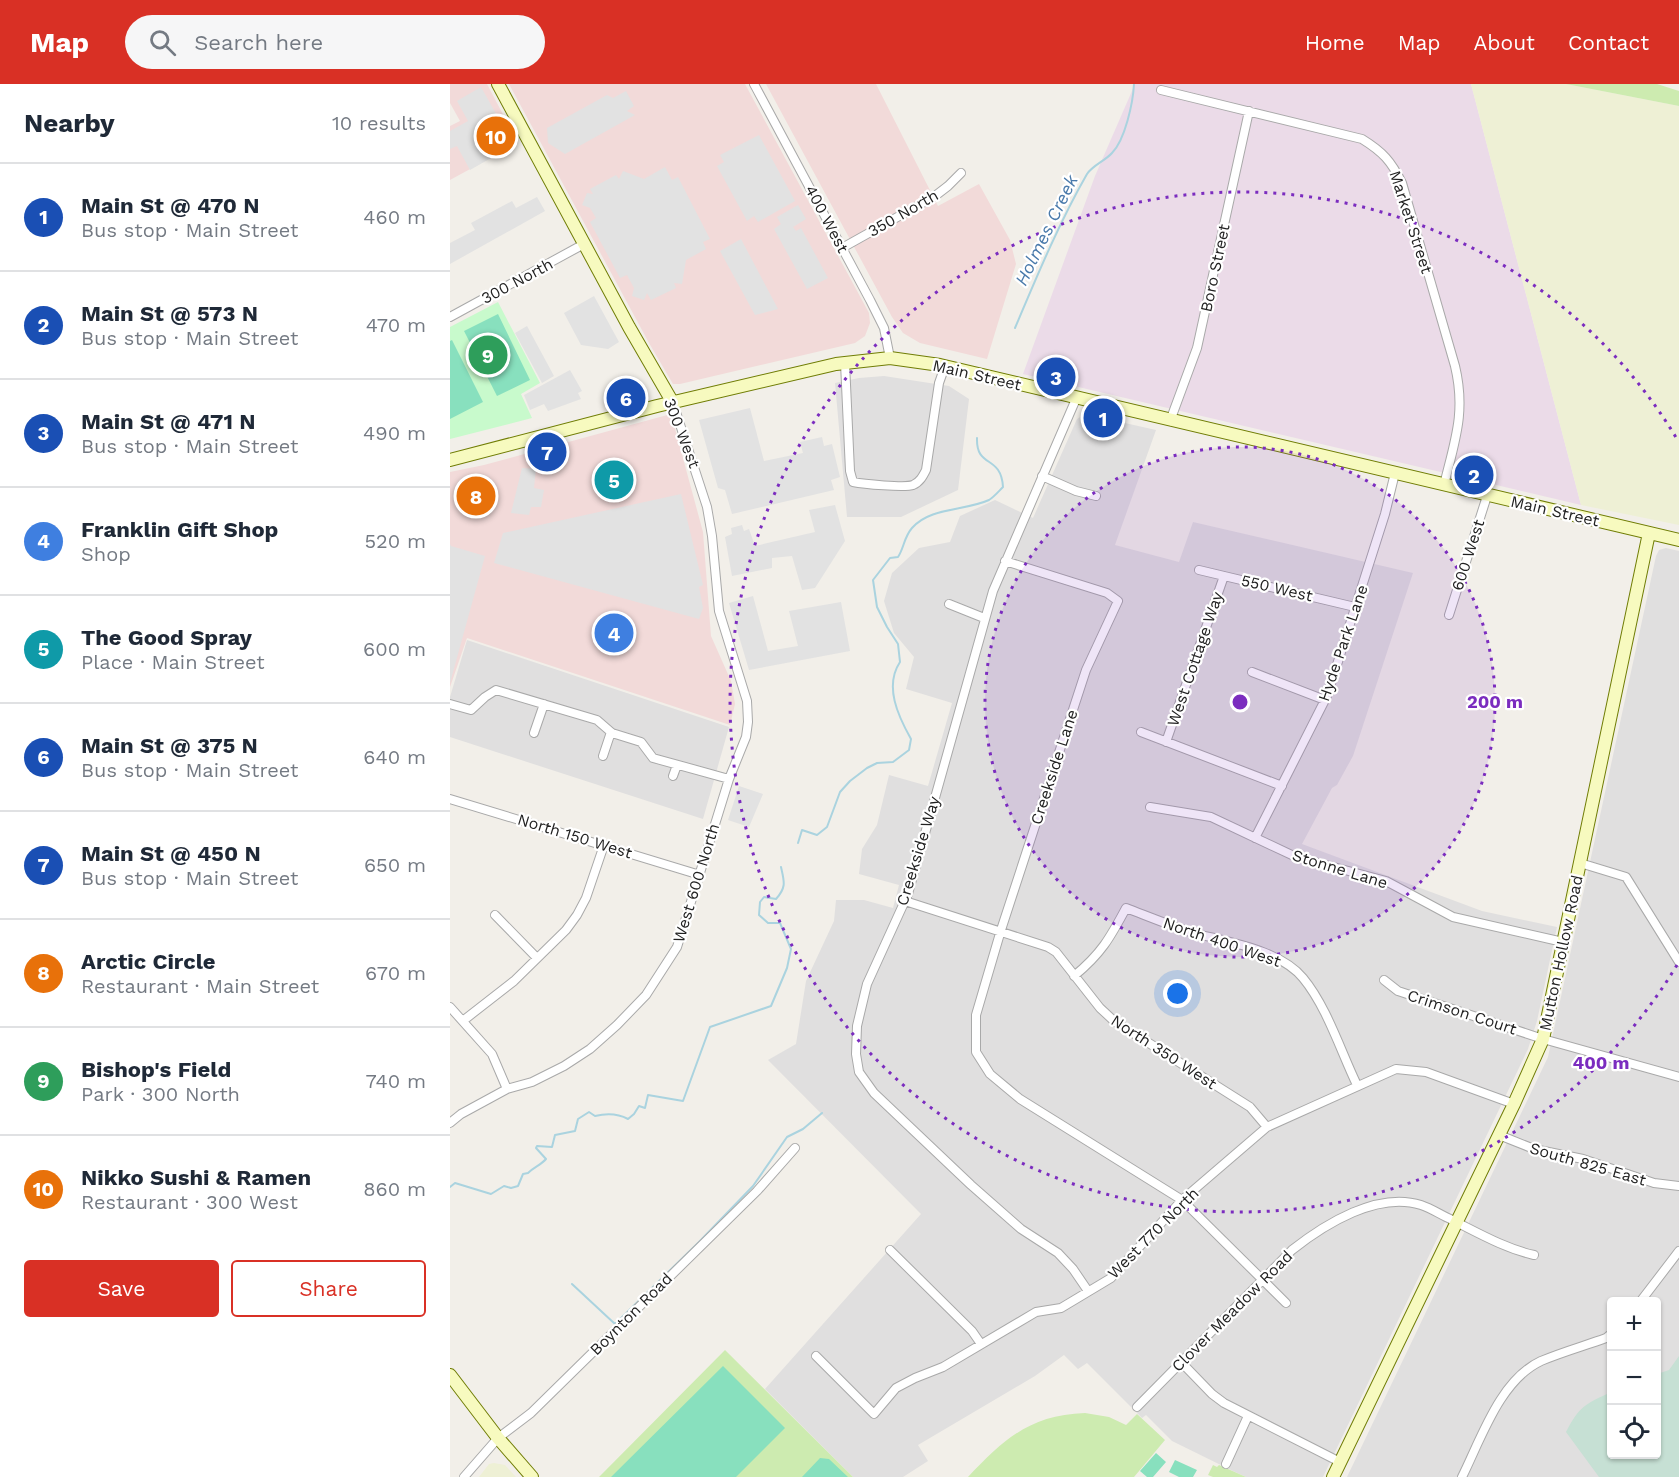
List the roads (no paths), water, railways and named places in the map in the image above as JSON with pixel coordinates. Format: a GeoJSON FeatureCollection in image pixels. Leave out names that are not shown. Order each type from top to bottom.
{"type":"FeatureCollection","features":[{"type":"Feature","properties":{"kind":"street","name":"300 West"},"geometry":{"type":"LineString","coordinates":[[498,84],[629,327],[673,403],[699,480],[712,537],[719,611],[747,701],[746,737],[729,779]]}},
{"type":"Feature","properties":{"kind":"street","name":"400 West"},"geometry":{"type":"LineString","coordinates":[[754,84],[884,328],[890,358]]}},
{"type":"Feature","properties":{"kind":"street","name":"Market Street"},"geometry":{"type":"LineString","coordinates":[[1161,90],[1362,139],[1378,149],[1392,163],[1402,183],[1460,391],[1460,419],[1444,485]]}},
{"type":"Feature","properties":{"kind":"street","name":"Boro Street"},"geometry":{"type":"LineString","coordinates":[[1170,421],[1197,348],[1249,111]]}},
{"type":"Feature","properties":{"kind":"street","name":"350 North"},"geometry":{"type":"LineString","coordinates":[[842,248],[935,196],[961,173]]}},
{"type":"Feature","properties":{"kind":"street","name":"300 North"},"geometry":{"type":"LineString","coordinates":[[450,317],[584,244]]}},
{"type":"Feature","properties":{"kind":"street","name":"Main Street"},"geometry":{"type":"LineString","coordinates":[[450,460],[673,403],[845,363],[890,358],[945,366],[1076,399],[1679,540]]}},
{"type":"Feature","properties":{"kind":"street"},"geometry":{"type":"LineString","coordinates":[[845,363],[850,471],[853,482],[878,484],[912,485],[921,479],[926,470],[939,382],[945,366]]}},
{"type":"Feature","properties":{"kind":"street","name":"Creekside Way"},"geometry":{"type":"LineString","coordinates":[[1076,399],[993,591],[905,901],[867,984],[858,1026],[856,1054],[859,1072],[874,1092],[970,1185],[1021,1230],[1058,1253],[1073,1269],[1088,1291]]}},
{"type":"Feature","properties":{"kind":"street","name":"Hyde Park Lane"},"geometry":{"type":"LineString","coordinates":[[1255,838],[1325,700],[1385,514],[1395,473]]}},
{"type":"Feature","properties":{"kind":"street"},"geometry":{"type":"LineString","coordinates":[[1042,476],[1076,491],[1096,496]]}},
{"type":"Feature","properties":{"kind":"street","name":"600 West"},"geometry":{"type":"LineString","coordinates":[[1449,615],[1487,496]]}},
{"type":"Feature","properties":{"kind":"street","name":"Mutton Hollow Road"},"geometry":{"type":"LineString","coordinates":[[1333,1477],[1514,1104],[1543,1039],[1649,533]]}},
{"type":"Feature","properties":{"kind":"street","name":"Creekside Lane"},"geometry":{"type":"LineString","coordinates":[[1005,561],[1107,593],[1118,602],[1086,670],[1000,930],[976,1015],[976,1052],[990,1074],[1020,1099],[1182,1200]]}},
{"type":"Feature","properties":{"kind":"street","name":"550 West"},"geometry":{"type":"LineString","coordinates":[[1199,570],[1355,607]]}},
{"type":"Feature","properties":{"kind":"street","name":"West Cottage Way"},"geometry":{"type":"LineString","coordinates":[[1166,742],[1224,576]]}},
{"type":"Feature","properties":{"kind":"street"},"geometry":{"type":"LineString","coordinates":[[949,604],[984,618]]}},
{"type":"Feature","properties":{"kind":"street"},"geometry":{"type":"LineString","coordinates":[[1252,672],[1325,700]]}},
{"type":"Feature","properties":{"kind":"street"},"geometry":{"type":"LineString","coordinates":[[450,704],[471,710],[496,690],[597,720],[611,732],[641,742],[653,758],[729,779]]}},
{"type":"Feature","properties":{"kind":"street"},"geometry":{"type":"LineString","coordinates":[[534,733],[544,704]]}},
{"type":"Feature","properties":{"kind":"street"},"geometry":{"type":"LineString","coordinates":[[603,756],[611,732]]}},
{"type":"Feature","properties":{"kind":"street"},"geometry":{"type":"LineString","coordinates":[[1141,732],[1282,786]]}},
{"type":"Feature","properties":{"kind":"street"},"geometry":{"type":"LineString","coordinates":[[673,776],[677,765]]}},
{"type":"Feature","properties":{"kind":"street","name":"West 600 North"},"geometry":{"type":"LineString","coordinates":[[450,1123],[461,1114],[507,1089],[532,1082],[564,1066],[590,1049],[646,994],[677,947],[729,779]]}},
{"type":"Feature","properties":{"kind":"street","name":"North 150 West"},"geometry":{"type":"LineString","coordinates":[[450,799],[700,875]]}},
{"type":"Feature","properties":{"kind":"street","name":"Stonne Lane"},"geometry":{"type":"LineString","coordinates":[[1150,807],[1211,817],[1296,857],[1386,881],[1453,917],[1563,942]]}},
{"type":"Feature","properties":{"kind":"street"},"geometry":{"type":"LineString","coordinates":[[464,1020],[514,981],[578,915],[604,845]]}},
{"type":"Feature","properties":{"kind":"street"},"geometry":{"type":"LineString","coordinates":[[1580,863],[1626,877],[1679,962]]}},
{"type":"Feature","properties":{"kind":"street","name":"North 350 West"},"geometry":{"type":"LineString","coordinates":[[905,901],[1048,947],[1056,952],[1100,1008],[1114,1021],[1250,1107],[1267,1127]]}},
{"type":"Feature","properties":{"kind":"street","name":"North 400 West"},"geometry":{"type":"LineString","coordinates":[[1074,976],[1095,959],[1109,940],[1126,908],[1187,931],[1268,954],[1288,963],[1303,978],[1319,1003],[1357,1085]]}},
{"type":"Feature","properties":{"kind":"street"},"geometry":{"type":"LineString","coordinates":[[495,915],[537,958]]}},
{"type":"Feature","properties":{"kind":"street","name":"Crimson Court"},"geometry":{"type":"LineString","coordinates":[[1384,980],[1398,991],[1543,1039],[1679,1077]]}},
{"type":"Feature","properties":{"kind":"street"},"geometry":{"type":"LineString","coordinates":[[450,1007],[492,1054],[507,1089]]}},
{"type":"Feature","properties":{"kind":"street","name":"West 770 North"},"geometry":{"type":"LineString","coordinates":[[816,1356],[874,1414],[896,1388],[943,1366],[1036,1312],[1061,1308],[1111,1278],[1182,1200],[1267,1127],[1396,1069],[1426,1072],[1514,1104]]}},
{"type":"Feature","properties":{"kind":"street","name":"South 825 East"},"geometry":{"type":"LineString","coordinates":[[1499,1135],[1534,1149],[1583,1159],[1654,1183],[1679,1186]]}},
{"type":"Feature","properties":{"kind":"street","name":"Boynton Road"},"geometry":{"type":"LineString","coordinates":[[465,1477],[498,1438],[539,1405],[757,1191],[795,1148]]}},
{"type":"Feature","properties":{"kind":"street"},"geometry":{"type":"LineString","coordinates":[[1182,1200],[1286,1303]]}},
{"type":"Feature","properties":{"kind":"street","name":"Clover Meadow Road"},"geometry":{"type":"LineString","coordinates":[[1137,1407],[1292,1250],[1334,1222],[1376,1204],[1400,1201],[1422,1205],[1516,1251],[1534,1255]]}},
{"type":"Feature","properties":{"kind":"street"},"geometry":{"type":"LineString","coordinates":[[890,1250],[972,1331],[981,1344]]}},
{"type":"Feature","properties":{"kind":"street"},"geometry":{"type":"LineString","coordinates":[[1644,1297],[1679,1251]]}},
{"type":"Feature","properties":{"kind":"street"},"geometry":{"type":"LineString","coordinates":[[1464,1477],[1500,1398],[1525,1372],[1539,1362],[1607,1337]]}},
{"type":"Feature","properties":{"kind":"street"},"geometry":{"type":"LineString","coordinates":[[1181,1362],[1212,1394],[1248,1416],[1340,1462]]}},
{"type":"Feature","properties":{"kind":"street"},"geometry":{"type":"LineString","coordinates":[[450,1375],[498,1438],[532,1477]]}},
{"type":"Feature","properties":{"kind":"street"},"geometry":{"type":"LineString","coordinates":[[1226,1464],[1248,1416]]}},
{"type":"Feature","properties":{"kind":"waterway","name":"Holmes Creek"},"geometry":{"type":"LineString","coordinates":[[1015,328],[1040,269],[1087,174],[1112,153],[1121,139],[1130,111],[1134,84]]}},
{"type":"Feature","properties":{"kind":"waterway","name":"Holmes Creek"},"geometry":{"type":"LineString","coordinates":[[798,843],[802,830],[817,835],[827,827],[840,792],[850,781],[867,768],[877,763],[893,762],[909,750],[911,739],[898,711],[893,691],[895,671],[900,662],[898,644],[877,607],[873,580],[890,558],[898,557],[909,531],[919,521],[928,516],[989,500],[1003,487],[998,470],[980,454],[977,438]]}},
{"type":"Feature","properties":{"kind":"waterway","name":"Holmes Creek"},"geometry":{"type":"LineString","coordinates":[[450,1187],[455,1183],[491,1194],[504,1186],[511,1188],[518,1186],[523,1174],[528,1173],[546,1159],[536,1148],[537,1146],[552,1147],[555,1135],[575,1131],[578,1119],[589,1112],[595,1116],[612,1114],[628,1119],[639,1106],[645,1108],[648,1095],[683,1101],[710,1027],[771,1006],[787,968],[791,949],[780,923],[768,923],[759,915],[760,902],[764,897],[776,899],[782,891],[784,880],[781,867]]}},
{"type":"Feature","properties":{"kind":"waterway"},"geometry":{"type":"LineString","coordinates":[[572,1284],[615,1324],[753,1186],[787,1137],[803,1129],[822,1113]]}},
{"type":"Feature","properties":{"kind":"place","name":"Nikko Sushi & Ramen"},"geometry":{"type":"Point","coordinates":[496,136]}},
{"type":"Feature","properties":{"kind":"place","name":"Bishop's Field"},"geometry":{"type":"Point","coordinates":[488,355]}},
{"type":"Feature","properties":{"kind":"place","name":"Main St @ 471 N"},"geometry":{"type":"Point","coordinates":[1056,377]}},
{"type":"Feature","properties":{"kind":"place","name":"Main St @ 375 N"},"geometry":{"type":"Point","coordinates":[626,398]}},
{"type":"Feature","properties":{"kind":"place","name":"Main St @ 470 N"},"geometry":{"type":"Point","coordinates":[1103,418]}},
{"type":"Feature","properties":{"kind":"place","name":"Main St @ 450 N"},"geometry":{"type":"Point","coordinates":[547,452]}},
{"type":"Feature","properties":{"kind":"place","name":"Main St @ 573 N"},"geometry":{"type":"Point","coordinates":[1474,475]}},
{"type":"Feature","properties":{"kind":"place","name":"The Good Spray"},"geometry":{"type":"Point","coordinates":[614,480]}},
{"type":"Feature","properties":{"kind":"place","name":"Arctic Circle"},"geometry":{"type":"Point","coordinates":[476,496]}},
{"type":"Feature","properties":{"kind":"place","name":"Franklin Gift Shop"},"geometry":{"type":"Point","coordinates":[614,633]}}]}
